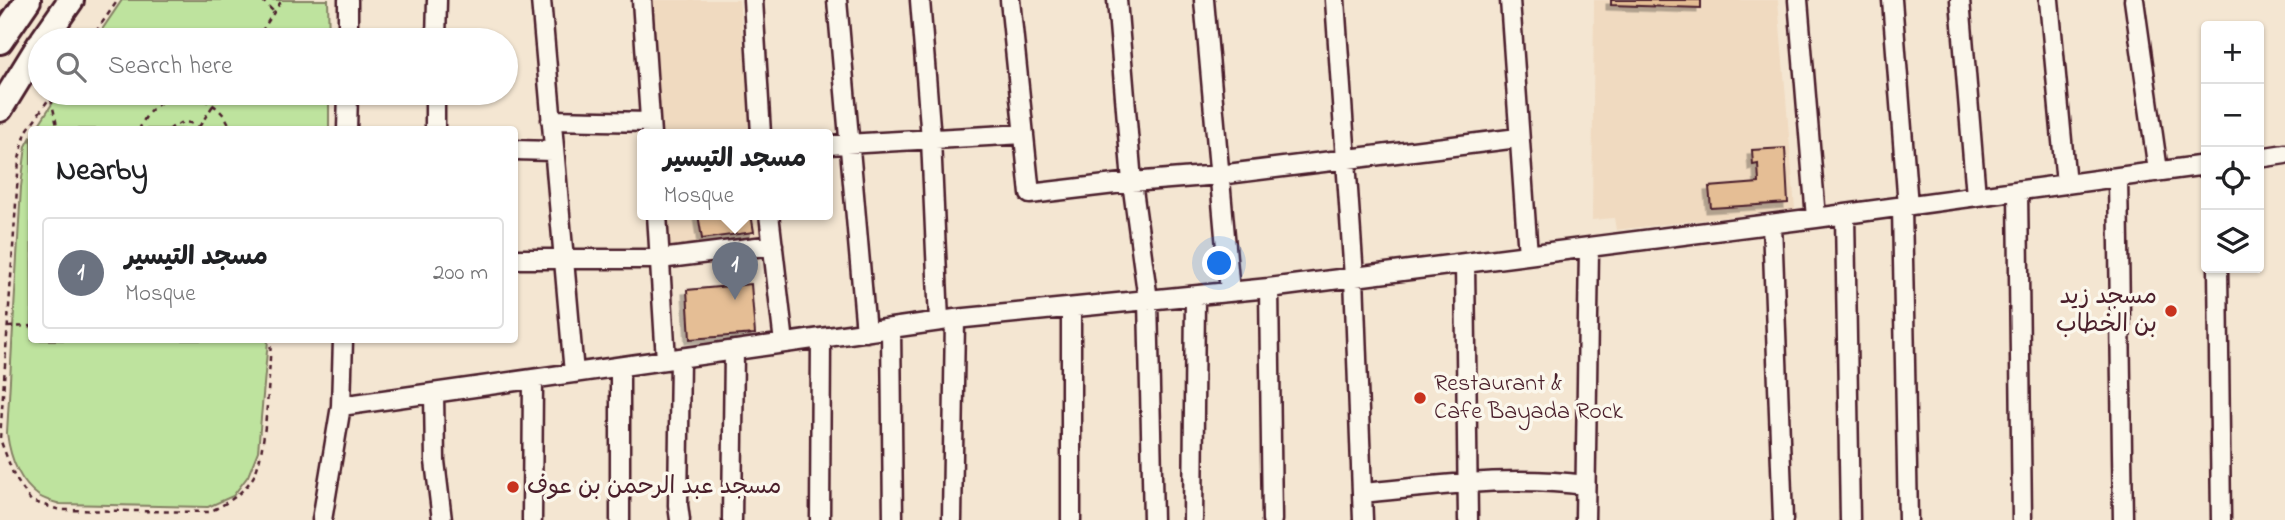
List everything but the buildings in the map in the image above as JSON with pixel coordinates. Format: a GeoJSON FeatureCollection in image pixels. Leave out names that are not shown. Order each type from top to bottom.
{"type":"FeatureCollection","features":[{"type":"Feature","properties":{"kind":"main road"},"geometry":{"type":"LineString","coordinates":[[0,41],[28,0]]}},
{"type":"Feature","properties":{"kind":"main road"},"geometry":{"type":"LineString","coordinates":[[51,28],[71,0]]}},
{"type":"Feature","properties":{"kind":"main road"},"geometry":{"type":"LineString","coordinates":[[0,109],[28,63]]}},
{"type":"Feature","properties":{"kind":"street"},"geometry":{"type":"LineString","coordinates":[[348,0],[348,28]]}},
{"type":"Feature","properties":{"kind":"street"},"geometry":{"type":"LineString","coordinates":[[436,28],[437,0]]}},
{"type":"Feature","properties":{"kind":"street"},"geometry":{"type":"LineString","coordinates":[[541,0],[574,373]]}},
{"type":"Feature","properties":{"kind":"street"},"geometry":{"type":"LineString","coordinates":[[551,120],[651,128],[642,0]]}},
{"type":"Feature","properties":{"kind":"street"},"geometry":{"type":"LineString","coordinates":[[753,0],[761,129]]}},
{"type":"Feature","properties":{"kind":"street"},"geometry":{"type":"LineString","coordinates":[[838,0],[866,332]]}},
{"type":"Feature","properties":{"kind":"street"},"geometry":{"type":"LineString","coordinates":[[920,0],[947,320],[952,520]]}},
{"type":"Feature","properties":{"kind":"street"},"geometry":{"type":"LineString","coordinates":[[1010,0],[1030,194],[1132,181],[1219,175],[1518,138]]}},
{"type":"Feature","properties":{"kind":"street"},"geometry":{"type":"LineString","coordinates":[[1117,0],[1132,181],[1148,300],[1153,520]]}},
{"type":"Feature","properties":{"kind":"street"},"geometry":{"type":"LineString","coordinates":[[1203,0],[1230,292]]}},
{"type":"Feature","properties":{"kind":"street"},"geometry":{"type":"LineString","coordinates":[[1335,0],[1354,277],[1363,520]]}},
{"type":"Feature","properties":{"kind":"street"},"geometry":{"type":"LineString","coordinates":[[1510,0],[1528,255]]}},
{"type":"Feature","properties":{"kind":"street"},"geometry":{"type":"LineString","coordinates":[[1798,0],[1816,219]]}},
{"type":"Feature","properties":{"kind":"street"},"geometry":{"type":"LineString","coordinates":[[1892,0],[1905,206],[1908,520]]}},
{"type":"Feature","properties":{"kind":"street"},"geometry":{"type":"LineString","coordinates":[[1960,0],[1976,196]]}},
{"type":"Feature","properties":{"kind":"street"},"geometry":{"type":"LineString","coordinates":[[2049,0],[2066,184]]}},
{"type":"Feature","properties":{"kind":"street"},"geometry":{"type":"LineString","coordinates":[[2134,0],[2158,171]]}},
{"type":"Feature","properties":{"kind":"street"},"geometry":{"type":"LineString","coordinates":[[348,105],[348,126]]}},
{"type":"Feature","properties":{"kind":"street"},"geometry":{"type":"LineString","coordinates":[[435,105],[435,126]]}},
{"type":"Feature","properties":{"kind":"street"},"geometry":{"type":"LineString","coordinates":[[833,145],[1024,134]]}},
{"type":"Feature","properties":{"kind":"street"},"geometry":{"type":"LineString","coordinates":[[518,150],[553,151]]}},
{"type":"Feature","properties":{"kind":"street"},"geometry":{"type":"LineString","coordinates":[[2264,157],[2285,154]]}},
{"type":"Feature","properties":{"kind":"street"},"geometry":{"type":"LineString","coordinates":[[341,406],[947,320],[1269,288],[1816,219],[2201,165]]}},
{"type":"Feature","properties":{"kind":"street"},"geometry":{"type":"LineString","coordinates":[[2118,177],[2123,520]]}},
{"type":"Feature","properties":{"kind":"street"},"geometry":{"type":"LineString","coordinates":[[2018,191],[2022,520]]}},
{"type":"Feature","properties":{"kind":"street"},"geometry":{"type":"LineString","coordinates":[[1844,215],[1850,520]]}},
{"type":"Feature","properties":{"kind":"street"},"geometry":{"type":"LineString","coordinates":[[657,220],[673,359],[680,520]]}},
{"type":"Feature","properties":{"kind":"street"},"geometry":{"type":"LineString","coordinates":[[770,220],[784,343]]}},
{"type":"Feature","properties":{"kind":"street"},"geometry":{"type":"LineString","coordinates":[[1772,224],[1783,520]]}},
{"type":"Feature","properties":{"kind":"street"},"geometry":{"type":"LineString","coordinates":[[518,258],[660,259],[773,245]]}},
{"type":"Feature","properties":{"kind":"street"},"geometry":{"type":"LineString","coordinates":[[1585,520],[1588,248]]}},
{"type":"Feature","properties":{"kind":"street"},"geometry":{"type":"LineString","coordinates":[[1465,263],[1468,520]]}},
{"type":"Feature","properties":{"kind":"street"},"geometry":{"type":"LineString","coordinates":[[2218,273],[2221,520]]}},
{"type":"Feature","properties":{"kind":"street"},"geometry":{"type":"LineString","coordinates":[[1269,288],[1272,520]]}},
{"type":"Feature","properties":{"kind":"street"},"geometry":{"type":"LineString","coordinates":[[1193,520],[1195,296]]}},
{"type":"Feature","properties":{"kind":"street"},"geometry":{"type":"LineString","coordinates":[[1071,308],[1071,520]]}},
{"type":"Feature","properties":{"kind":"street"},"geometry":{"type":"LineString","coordinates":[[891,328],[893,520]]}},
{"type":"Feature","properties":{"kind":"street"},"geometry":{"type":"LineString","coordinates":[[820,520],[821,338]]}},
{"type":"Feature","properties":{"kind":"street"},"geometry":{"type":"LineString","coordinates":[[322,520],[341,406],[343,343]]}},
{"type":"Feature","properties":{"kind":"street"},"geometry":{"type":"LineString","coordinates":[[733,520],[734,350]]}},
{"type":"Feature","properties":{"kind":"street"},"geometry":{"type":"LineString","coordinates":[[620,367],[620,520]]}},
{"type":"Feature","properties":{"kind":"street"},"geometry":{"type":"LineString","coordinates":[[532,520],[533,379]]}},
{"type":"Feature","properties":{"kind":"street"},"geometry":{"type":"LineString","coordinates":[[434,393],[435,461],[442,520]]}},
{"type":"Feature","properties":{"kind":"street"},"geometry":{"type":"LineString","coordinates":[[1362,493],[1498,480],[1585,485]]}},
{"type":"Feature","properties":{"kind":"path"},"geometry":{"type":"LineString","coordinates":[[98,28],[118,0]]}},
{"type":"Feature","properties":{"kind":"path"},"geometry":{"type":"LineString","coordinates":[[262,0],[274,12]]}},
{"type":"Feature","properties":{"kind":"path"},"geometry":{"type":"LineString","coordinates":[[264,28],[282,0]]}},
{"type":"Feature","properties":{"kind":"path"},"geometry":{"type":"LineString","coordinates":[[30,126],[45,105]]}},
{"type":"Feature","properties":{"kind":"path"},"geometry":{"type":"LineString","coordinates":[[54,105],[57,126]]}},
{"type":"Feature","properties":{"kind":"path"},"geometry":{"type":"LineString","coordinates":[[141,126],[156,105]]}},
{"type":"Feature","properties":{"kind":"path"},"geometry":{"type":"LineString","coordinates":[[201,126],[212,105]]}},
{"type":"Feature","properties":{"kind":"path"},"geometry":{"type":"LineString","coordinates":[[214,105],[223,113],[230,126]]}},
{"type":"Feature","properties":{"kind":"path"},"geometry":{"type":"LineString","coordinates":[[175,126],[186,122],[195,126]]}},
{"type":"Feature","properties":{"kind":"path"},"geometry":{"type":"LineString","coordinates":[[28,129],[19,159],[0,439],[14,476],[31,501],[60,510],[209,512],[231,502],[253,478],[261,453],[271,343]]}},
{"type":"Feature","properties":{"kind":"path"},"geometry":{"type":"LineString","coordinates":[[8,327],[28,326]]}},
{"type":"Feature","properties":{"kind":"shaded area"},"geometry":{"type":"Polygon","coordinates":[[[650,0],[739,0],[752,129],[659,129],[650,0]]]}},
{"type":"Feature","properties":{"kind":"shaded area"},"geometry":{"type":"Polygon","coordinates":[[[1594,0],[1778,0],[1795,209],[1616,230],[1614,218],[1592,220],[1594,0]]]}},
{"type":"Feature","properties":{"kind":"shaded area"},"geometry":{"type":"Polygon","coordinates":[[[665,220],[761,220],[763,242],[672,252],[667,248],[665,220]]]}},
{"type":"Feature","properties":{"kind":"green space"},"geometry":{"type":"Polygon","coordinates":[[[122,0],[328,0],[329,28],[103,28],[122,0]]]}},
{"type":"Feature","properties":{"kind":"green space"},"geometry":{"type":"Polygon","coordinates":[[[51,105],[329,105],[329,126],[38,126],[51,105]]]}},
{"type":"Feature","properties":{"kind":"green space"},"geometry":{"type":"Polygon","coordinates":[[[28,142],[28,343],[268,343],[258,451],[248,476],[233,496],[208,507],[60,504],[39,496],[20,476],[10,451],[7,433],[21,187],[28,142]]]}},
{"type":"Feature","properties":{"kind":"place","name":"مسجد التيسير"},"geometry":{"type":"Point","coordinates":[735,300]}},
{"type":"Feature","properties":{"kind":"place","name":"مسجد زيد بن الخطاب"},"geometry":{"type":"Point","coordinates":[2171,311]}},
{"type":"Feature","properties":{"kind":"place","name":"Restaurant & Cafe Bayada Rock"},"geometry":{"type":"Point","coordinates":[1420,398]}},
{"type":"Feature","properties":{"kind":"place","name":"مسجد عبد الرحمن بن عوف"},"geometry":{"type":"Point","coordinates":[513,487]}}]}
